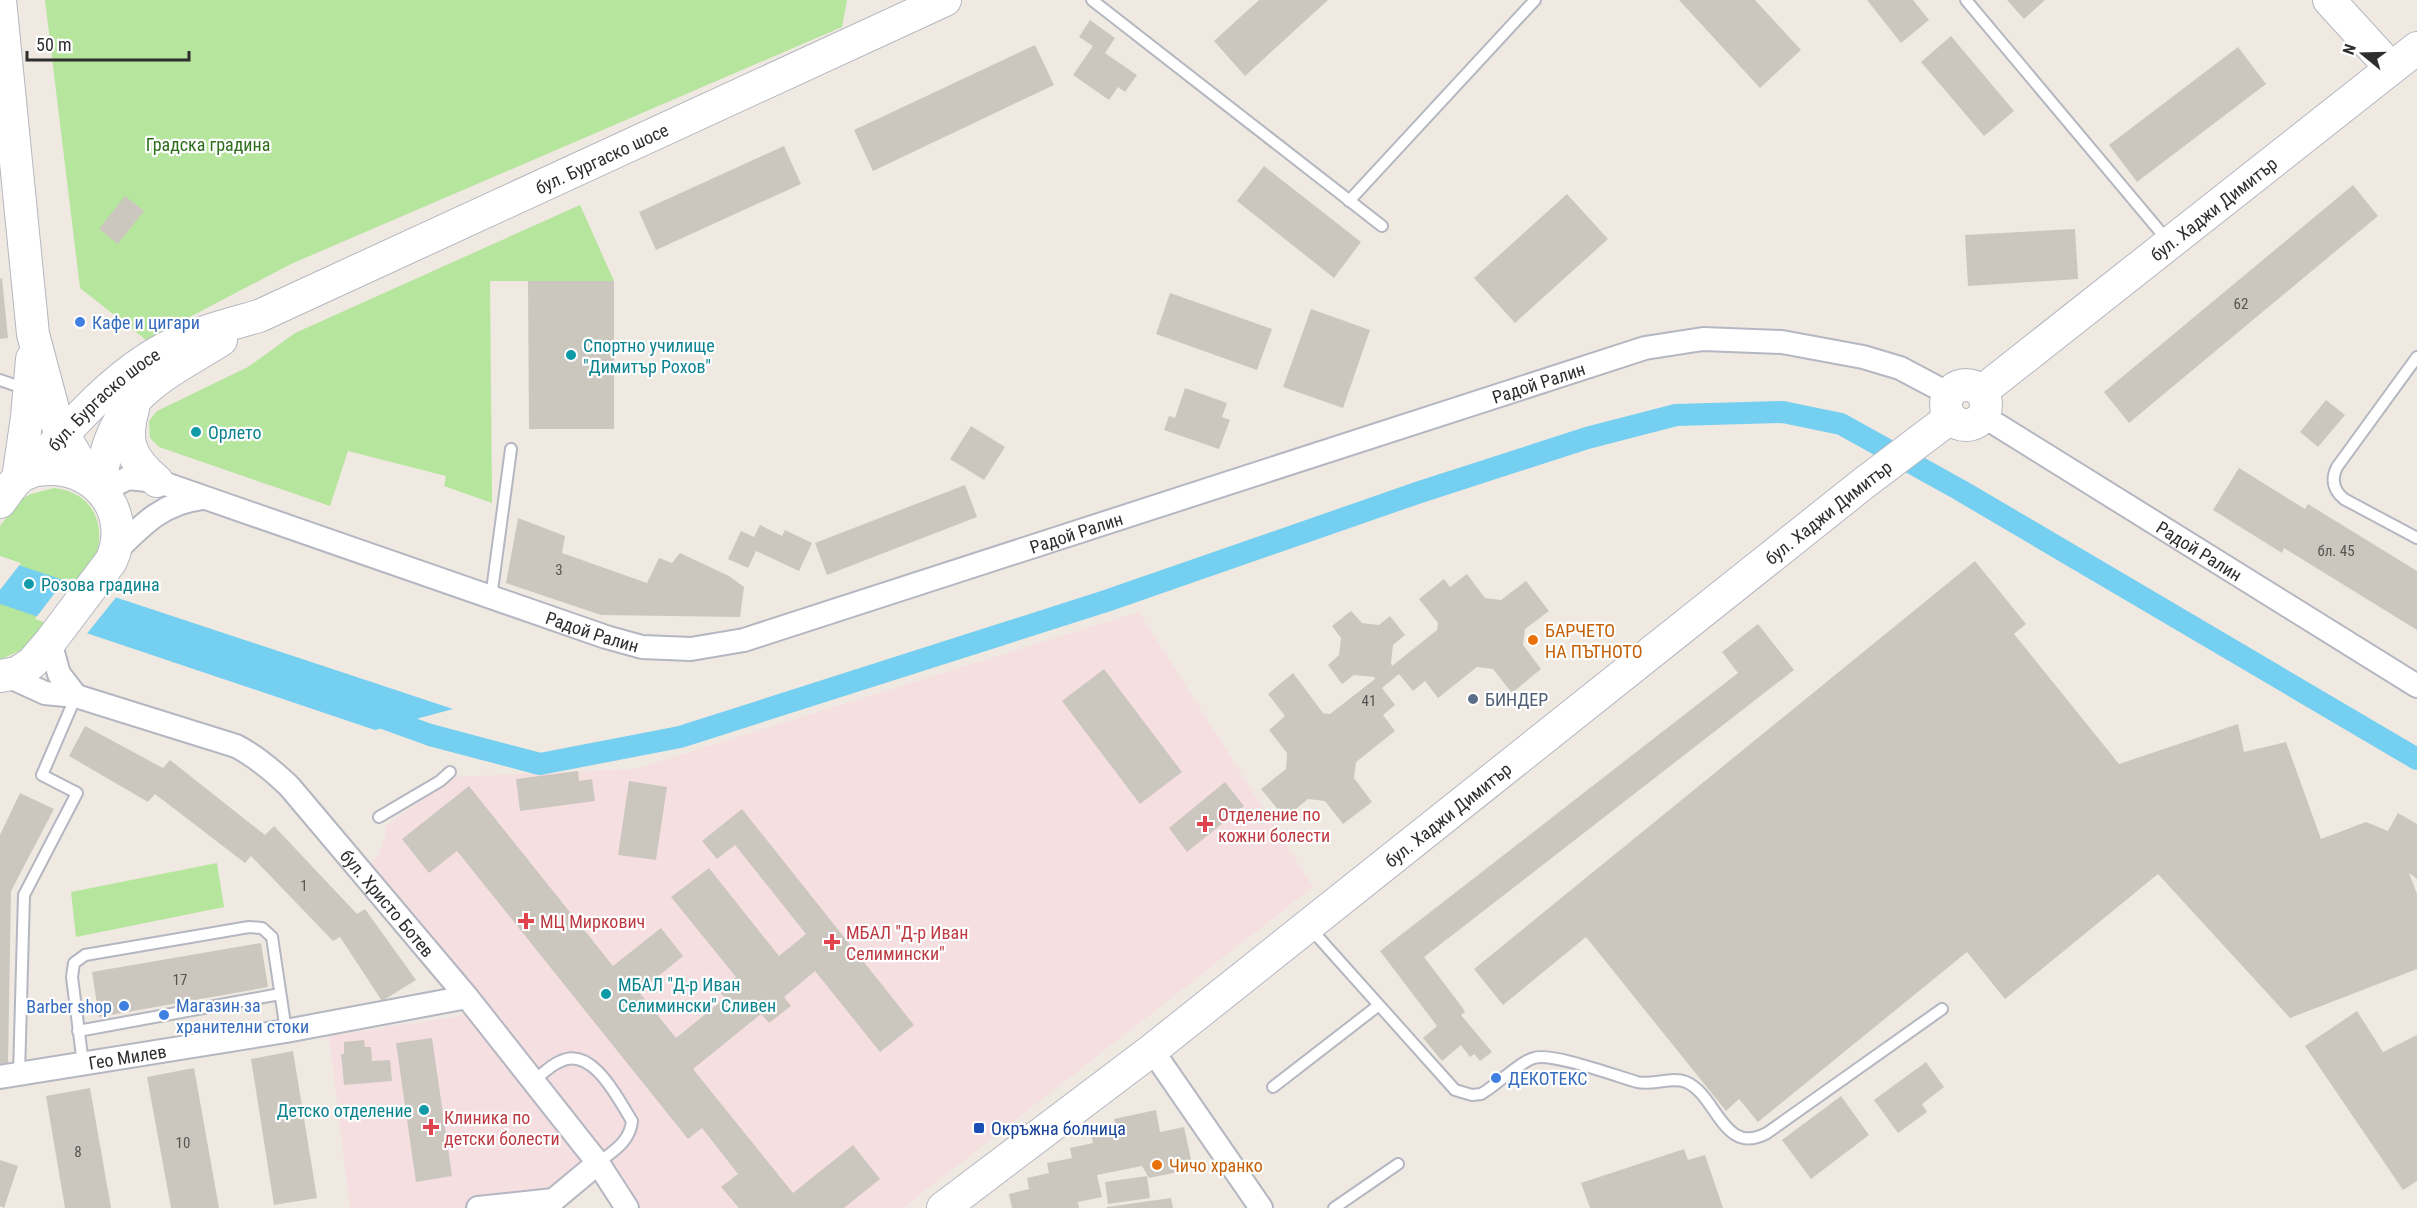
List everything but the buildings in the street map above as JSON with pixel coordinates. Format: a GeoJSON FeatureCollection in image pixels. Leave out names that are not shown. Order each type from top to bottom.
{"type":"FeatureCollection","features":[{"type":"Feature","properties":{"kind":"main road"},"geometry":{"type":"LineString","coordinates":[[0,0],[9,190],[33,334],[37,383],[12,485]]}},
{"type":"Feature","properties":{"kind":"main road","name":"бул. Бургаско шосе"},"geometry":{"type":"LineString","coordinates":[[98,486],[107,450],[117,425],[137,397],[151,385],[259,316],[945,0]]}},
{"type":"Feature","properties":{"kind":"main road"},"geometry":{"type":"LineString","coordinates":[[2329,0],[2391,68]]}},
{"type":"Feature","properties":{"kind":"main road","name":"бул. Хаджи Димитър"},"geometry":{"type":"LineString","coordinates":[[1982,404],[2169,242],[2417,48]]}},
{"type":"Feature","properties":{"kind":"main road","name":"бул. Бургаско шосе"},"geometry":{"type":"LineString","coordinates":[[12,485],[99,399],[133,369],[160,351],[192,336],[259,316]]}},
{"type":"Feature","properties":{"kind":"main road"},"geometry":{"type":"LineString","coordinates":[[37,383],[79,400],[99,399]]}},
{"type":"Feature","properties":{"kind":"main road"},"geometry":{"type":"LineString","coordinates":[[3,677],[24,669],[53,639],[96,582],[115,552],[117,542],[115,520],[98,486],[62,435],[37,383]]}},
{"type":"Feature","properties":{"kind":"main road"},"geometry":{"type":"LineString","coordinates":[[1944,414],[1962,385],[1973,386],[1982,404]]}},
{"type":"Feature","properties":{"kind":"main road"},"geometry":{"type":"LineString","coordinates":[[137,397],[129,420],[129,444],[138,463],[157,481]]}},
{"type":"Feature","properties":{"kind":"main road","name":"бул. Хаджи Димитър"},"geometry":{"type":"LineString","coordinates":[[943,1208],[1152,1050],[1864,483],[1944,414]]}},
{"type":"Feature","properties":{"kind":"main road"},"geometry":{"type":"LineString","coordinates":[[12,485],[47,469],[65,470],[98,486]]}},
{"type":"Feature","properties":{"kind":"street","name":"Радой Ралин"},"geometry":{"type":"LineString","coordinates":[[98,486],[128,478],[157,481],[491,599],[606,637],[642,647],[691,649],[744,640],[1645,348],[1703,339],[1782,342],[1863,357],[1900,368],[1944,414]]}},
{"type":"Feature","properties":{"kind":"street","name":"Радой Ралин"},"geometry":{"type":"LineString","coordinates":[[1982,404],[2417,686]]}},
{"type":"Feature","properties":{"kind":"street"},"geometry":{"type":"LineString","coordinates":[[115,552],[137,529],[162,510],[184,500],[204,498]]}},
{"type":"Feature","properties":{"kind":"street"},"geometry":{"type":"LineString","coordinates":[[53,639],[59,674],[76,696]]}},
{"type":"Feature","properties":{"kind":"street","name":"бул. Христо Ботев"},"geometry":{"type":"LineString","coordinates":[[3,677],[45,693],[76,696],[236,746],[260,760],[289,786],[467,997],[598,1163],[627,1208]]}},
{"type":"Feature","properties":{"kind":"street","name":"Гео Милев"},"geometry":{"type":"LineString","coordinates":[[10,1076],[286,1031],[467,997]]}},
{"type":"Feature","properties":{"kind":"street"},"geometry":{"type":"LineString","coordinates":[[1152,1050],[1261,1208]]}},
{"type":"Feature","properties":{"kind":"street"},"geometry":{"type":"LineString","coordinates":[[478,1208],[549,1204],[598,1163]]}},
{"type":"Feature","properties":{"kind":"lane"},"geometry":{"type":"LineString","coordinates":[[1092,0],[1382,226]]}},
{"type":"Feature","properties":{"kind":"lane"},"geometry":{"type":"LineString","coordinates":[[1349,201],[1535,0]]}},
{"type":"Feature","properties":{"kind":"lane"},"geometry":{"type":"LineString","coordinates":[[1966,0],[2169,242]]}},
{"type":"Feature","properties":{"kind":"lane"},"geometry":{"type":"LineString","coordinates":[[2417,357],[2337,466],[2333,478],[2336,490],[2344,499],[2417,538]]}},
{"type":"Feature","properties":{"kind":"lane"},"geometry":{"type":"LineString","coordinates":[[0,380],[37,383]]}},
{"type":"Feature","properties":{"kind":"lane"},"geometry":{"type":"LineString","coordinates":[[491,599],[511,450]]}},
{"type":"Feature","properties":{"kind":"lane"},"geometry":{"type":"LineString","coordinates":[[10,1076],[24,894],[77,793],[42,775],[76,696]]}},
{"type":"Feature","properties":{"kind":"lane"},"geometry":{"type":"LineString","coordinates":[[379,817],[440,781],[450,772]]}},
{"type":"Feature","properties":{"kind":"lane"},"geometry":{"type":"LineString","coordinates":[[1308,925],[1448,1085],[1462,1094],[1481,1094],[1534,1057],[1553,1058],[1646,1083],[1684,1081],[1694,1088],[1733,1133],[1746,1139],[1767,1133],[1942,1009]]}},
{"type":"Feature","properties":{"kind":"lane"},"geometry":{"type":"LineString","coordinates":[[83,1065],[72,977],[74,963],[85,955],[249,927],[262,928],[272,937],[286,1031]]}},
{"type":"Feature","properties":{"kind":"lane"},"geometry":{"type":"LineString","coordinates":[[78,1031],[280,994]]}},
{"type":"Feature","properties":{"kind":"lane"},"geometry":{"type":"LineString","coordinates":[[1273,1087],[1379,1005]]}},
{"type":"Feature","properties":{"kind":"lane"},"geometry":{"type":"LineString","coordinates":[[532,1082],[559,1061],[569,1059],[578,1059],[593,1065],[603,1076],[632,1121],[631,1132],[625,1141],[598,1163]]}},
{"type":"Feature","properties":{"kind":"lane"},"geometry":{"type":"LineString","coordinates":[[1334,1208],[1398,1164]]}},
{"type":"Feature","properties":{"kind":"shaded area","name":"МБАЛ \"Д-р Иван Селимински\""},"geometry":{"type":"Polygon","coordinates":[[[1139,612],[1313,887],[903,1208],[629,1208],[598,1164],[544,1208],[350,1208],[329,1036],[461,1016],[467,996],[364,874],[378,855],[385,837],[386,826],[454,777],[635,769],[1139,612]]]}},
{"type":"Feature","properties":{"kind":"green space","name":"Градска градина"},"geometry":{"type":"Polygon","coordinates":[[[45,0],[847,0],[842,27],[291,264],[146,340],[80,288],[45,0]]]}},
{"type":"Feature","properties":{"kind":"green space"},"geometry":{"type":"Polygon","coordinates":[[[580,205],[614,281],[490,281],[492,503],[444,486],[446,476],[348,451],[330,506],[159,447],[150,438],[149,421],[157,411],[248,367],[295,333],[580,205]]]}},
{"type":"Feature","properties":{"kind":"green space"},"geometry":{"type":"Polygon","coordinates":[[[54,488],[79,496],[94,513],[99,536],[94,562],[27,647],[0,660],[0,526],[20,500],[31,494],[54,488]]]}},
{"type":"Feature","properties":{"kind":"green space"},"geometry":{"type":"Polygon","coordinates":[[[217,863],[224,907],[76,937],[71,892],[217,863]]]}},
{"type":"Feature","properties":{"kind":"water"},"geometry":{"type":"Polygon","coordinates":[[[0,559],[453,709],[375,730],[0,604],[0,559]]]}},
{"type":"Feature","properties":{"kind":"pier"},"geometry":{"type":"Polygon","coordinates":[[[0,556],[21,563],[0,590],[0,556]]]}},
{"type":"Feature","properties":{"kind":"pier"},"geometry":{"type":"Polygon","coordinates":[[[66,578],[118,595],[85,636],[35,619],[66,578]]]}},
{"type":"Feature","properties":{"kind":"waterway"},"geometry":{"type":"LineString","coordinates":[[372,714],[430,735],[540,764],[680,737],[1106,601],[1420,492],[1587,438],[1676,415],[1783,412],[1841,424],[1960,490],[2417,759]]}},
{"type":"Feature","properties":{"kind":"place","name":"Кафе и цигари"},"geometry":{"type":"Point","coordinates":[80,322]}},
{"type":"Feature","properties":{"kind":"place","name":"Спортно училище \"Димитър Рохов\""},"geometry":{"type":"Point","coordinates":[571,355]}},
{"type":"Feature","properties":{"kind":"place","name":"Орлето"},"geometry":{"type":"Point","coordinates":[196,432]}},
{"type":"Feature","properties":{"kind":"place","name":"Розова градина"},"geometry":{"type":"Point","coordinates":[29,584]}},
{"type":"Feature","properties":{"kind":"place","name":"БАРЧЕТО НА ПЪТНОТО"},"geometry":{"type":"Point","coordinates":[1533,640]}},
{"type":"Feature","properties":{"kind":"place","name":"БИНДЕР"},"geometry":{"type":"Point","coordinates":[1473,699]}},
{"type":"Feature","properties":{"kind":"place","name":"Отделение по кожни болести"},"geometry":{"type":"Point","coordinates":[1205,824]}},
{"type":"Feature","properties":{"kind":"place","name":"МЦ Миркович"},"geometry":{"type":"Point","coordinates":[526,921]}},
{"type":"Feature","properties":{"kind":"place","name":"МБАЛ \"Д-р Иван Селимински\""},"geometry":{"type":"Point","coordinates":[832,942]}},
{"type":"Feature","properties":{"kind":"place","name":"МБАЛ \"Д-р Иван Селимински\" Сливен"},"geometry":{"type":"Point","coordinates":[606,994]}},
{"type":"Feature","properties":{"kind":"place","name":"Barber shop"},"geometry":{"type":"Point","coordinates":[124,1006]}},
{"type":"Feature","properties":{"kind":"place","name":"Магазин за хранителни стоки"},"geometry":{"type":"Point","coordinates":[164,1015]}},
{"type":"Feature","properties":{"kind":"place","name":"ДЕКОТЕКС"},"geometry":{"type":"Point","coordinates":[1496,1078]}},
{"type":"Feature","properties":{"kind":"place","name":"Детско отделение"},"geometry":{"type":"Point","coordinates":[424,1110]}},
{"type":"Feature","properties":{"kind":"place","name":"Клиника по детски болести"},"geometry":{"type":"Point","coordinates":[431,1127]}},
{"type":"Feature","properties":{"kind":"place","name":"Окръжна болница"},"geometry":{"type":"Point","coordinates":[979,1128]}},
{"type":"Feature","properties":{"kind":"place","name":"Чичо хранко"},"geometry":{"type":"Point","coordinates":[1157,1165]}}]}
